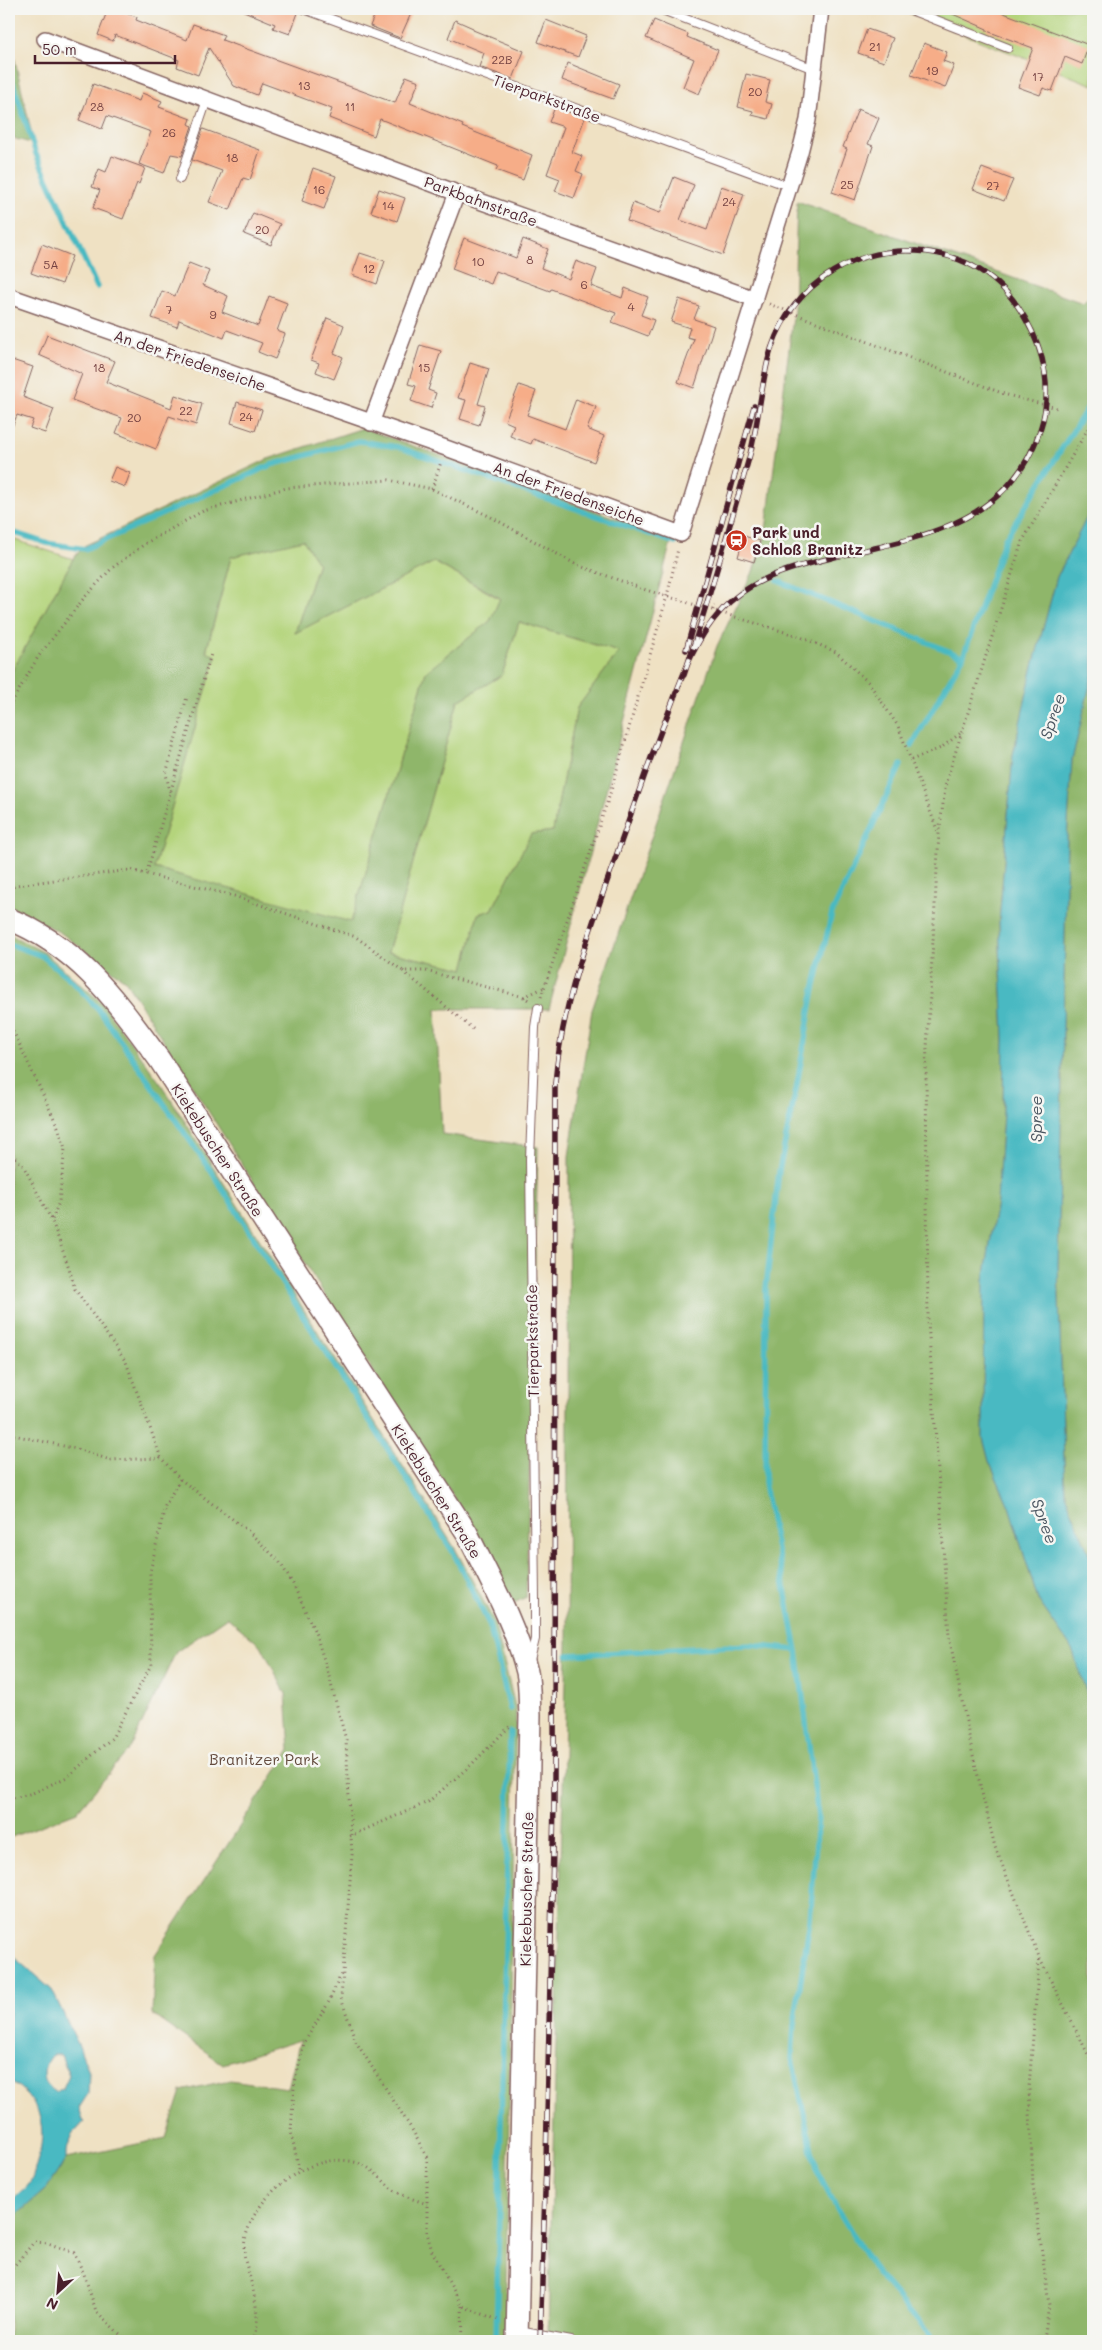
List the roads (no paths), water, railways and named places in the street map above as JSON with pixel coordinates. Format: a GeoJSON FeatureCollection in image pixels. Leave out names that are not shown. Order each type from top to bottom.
{"type":"FeatureCollection","features":[{"type":"Feature","properties":{"kind":"street"},"geometry":{"type":"LineString","coordinates":[[755,299],[791,187],[808,120],[821,9]]}},
{"type":"Feature","properties":{"kind":"street","name":"Parkbahnstraße"},"geometry":{"type":"LineString","coordinates":[[45,39],[457,193],[755,299]]}},
{"type":"Feature","properties":{"kind":"street"},"geometry":{"type":"LineString","coordinates":[[371,423],[457,193]]}},
{"type":"Feature","properties":{"kind":"street","name":"An der Friedenseiche"},"geometry":{"type":"LineString","coordinates":[[9,296],[446,448],[681,534],[755,299]]}},
{"type":"Feature","properties":{"kind":"street","name":"Kiekebuscher Straße"},"geometry":{"type":"LineString","coordinates":[[9,919],[53,941],[82,965],[109,992],[159,1059],[466,1533],[507,1615],[527,1674],[530,1715],[517,2336]]}},
{"type":"Feature","properties":{"kind":"lane","name":"Tierparkstraße"},"geometry":{"type":"LineString","coordinates":[[304,9],[791,187]]}},
{"type":"Feature","properties":{"kind":"lane"},"geometry":{"type":"LineString","coordinates":[[660,9],[814,69]]}},
{"type":"Feature","properties":{"kind":"lane"},"geometry":{"type":"LineString","coordinates":[[908,9],[1008,48]]}},
{"type":"Feature","properties":{"kind":"lane"},"geometry":{"type":"LineString","coordinates":[[180,179],[207,100]]}},
{"type":"Feature","properties":{"kind":"lane","name":"Tierparkstraße"},"geometry":{"type":"LineString","coordinates":[[527,1674],[535,1639],[530,1159],[538,1008]]}},
{"type":"Feature","properties":{"kind":"lane"},"geometry":{"type":"LineString","coordinates":[[517,2336],[571,2341]]}},
{"type":"Feature","properties":{"kind":"water","name":"Spree"},"geometry":{"type":"Polygon","coordinates":[[[1093,505],[1093,672],[1072,760],[1067,839],[1058,1266],[1065,1494],[1093,1564],[1093,1711],[1072,1649],[1038,1600],[1009,1506],[989,1461],[983,1438],[984,1280],[997,1202],[1003,1115],[1004,1038],[999,923],[1013,755],[1032,670],[1057,577],[1093,505]]]}},
{"type":"Feature","properties":{"kind":"water"},"geometry":{"type":"Polygon","coordinates":[[[9,1947],[15,1958],[52,1990],[79,2046],[89,2072],[88,2094],[79,2108],[84,2122],[73,2134],[66,2151],[66,2159],[47,2188],[12,2219],[9,2225],[9,2202],[24,2190],[31,2181],[42,2138],[39,2116],[35,2106],[20,2088],[9,2080],[9,1947]],[[52,2055],[44,2069],[45,2080],[50,2089],[55,2092],[63,2088],[69,2075],[61,2055],[52,2055]]]}},
{"type":"Feature","properties":{"kind":"waterway"},"geometry":{"type":"LineString","coordinates":[[9,71],[36,154],[97,287]]}},
{"type":"Feature","properties":{"kind":"waterway"},"geometry":{"type":"LineString","coordinates":[[912,745],[963,657],[1005,539],[1093,399]]}},
{"type":"Feature","properties":{"kind":"waterway"},"geometry":{"type":"LineString","coordinates":[[9,531],[46,543],[85,549],[271,465],[359,441],[398,447],[675,543]]}},
{"type":"Feature","properties":{"kind":"waterway"},"geometry":{"type":"LineString","coordinates":[[778,581],[963,657]]}},
{"type":"Feature","properties":{"kind":"waterway"},"geometry":{"type":"LineString","coordinates":[[901,765],[832,913],[813,994],[779,1171],[766,1288],[765,1489],[797,1650],[818,1817],[810,1920],[794,2025],[792,2059],[816,2169],[844,2221],[877,2274],[935,2341]]}},
{"type":"Feature","properties":{"kind":"waterway"},"geometry":{"type":"LineString","coordinates":[[9,944],[42,956],[72,981],[99,1010],[211,1171],[453,1552],[489,1624],[510,1709]]}},
{"type":"Feature","properties":{"kind":"waterway"},"geometry":{"type":"LineString","coordinates":[[568,1655],[750,1645],[797,1650]]}},
{"type":"Feature","properties":{"kind":"waterway"},"geometry":{"type":"LineString","coordinates":[[496,2341],[510,1732]]}},
{"type":"Feature","properties":{"kind":"railway"},"geometry":{"type":"LineString","coordinates":[[540,2341],[554,1803],[555,1083],[563,1028],[576,976],[592,925],[661,731],[693,654],[720,612],[744,591],[771,576],[816,562],[926,534],[956,522],[983,507],[1006,488],[1026,462],[1044,416],[1046,401],[1045,373],[1038,344],[1025,318],[1016,303],[993,279],[965,262],[950,257],[916,251],[891,252],[866,257],[843,266],[822,278],[804,295],[789,314],[776,336],[768,360],[749,458],[710,594],[684,675]]}},
{"type":"Feature","properties":{"kind":"railway"},"geometry":{"type":"LineString","coordinates":[[686,650],[754,406]]}},
{"type":"Feature","properties":{"kind":"place","name":"Park und Schloß Branitz"},"geometry":{"type":"Point","coordinates":[736,541]}},
{"type":"Feature","properties":{"kind":"park label","name":"Branitzer Park"},"geometry":{"type":"Point","coordinates":[264,1759]}}]}
